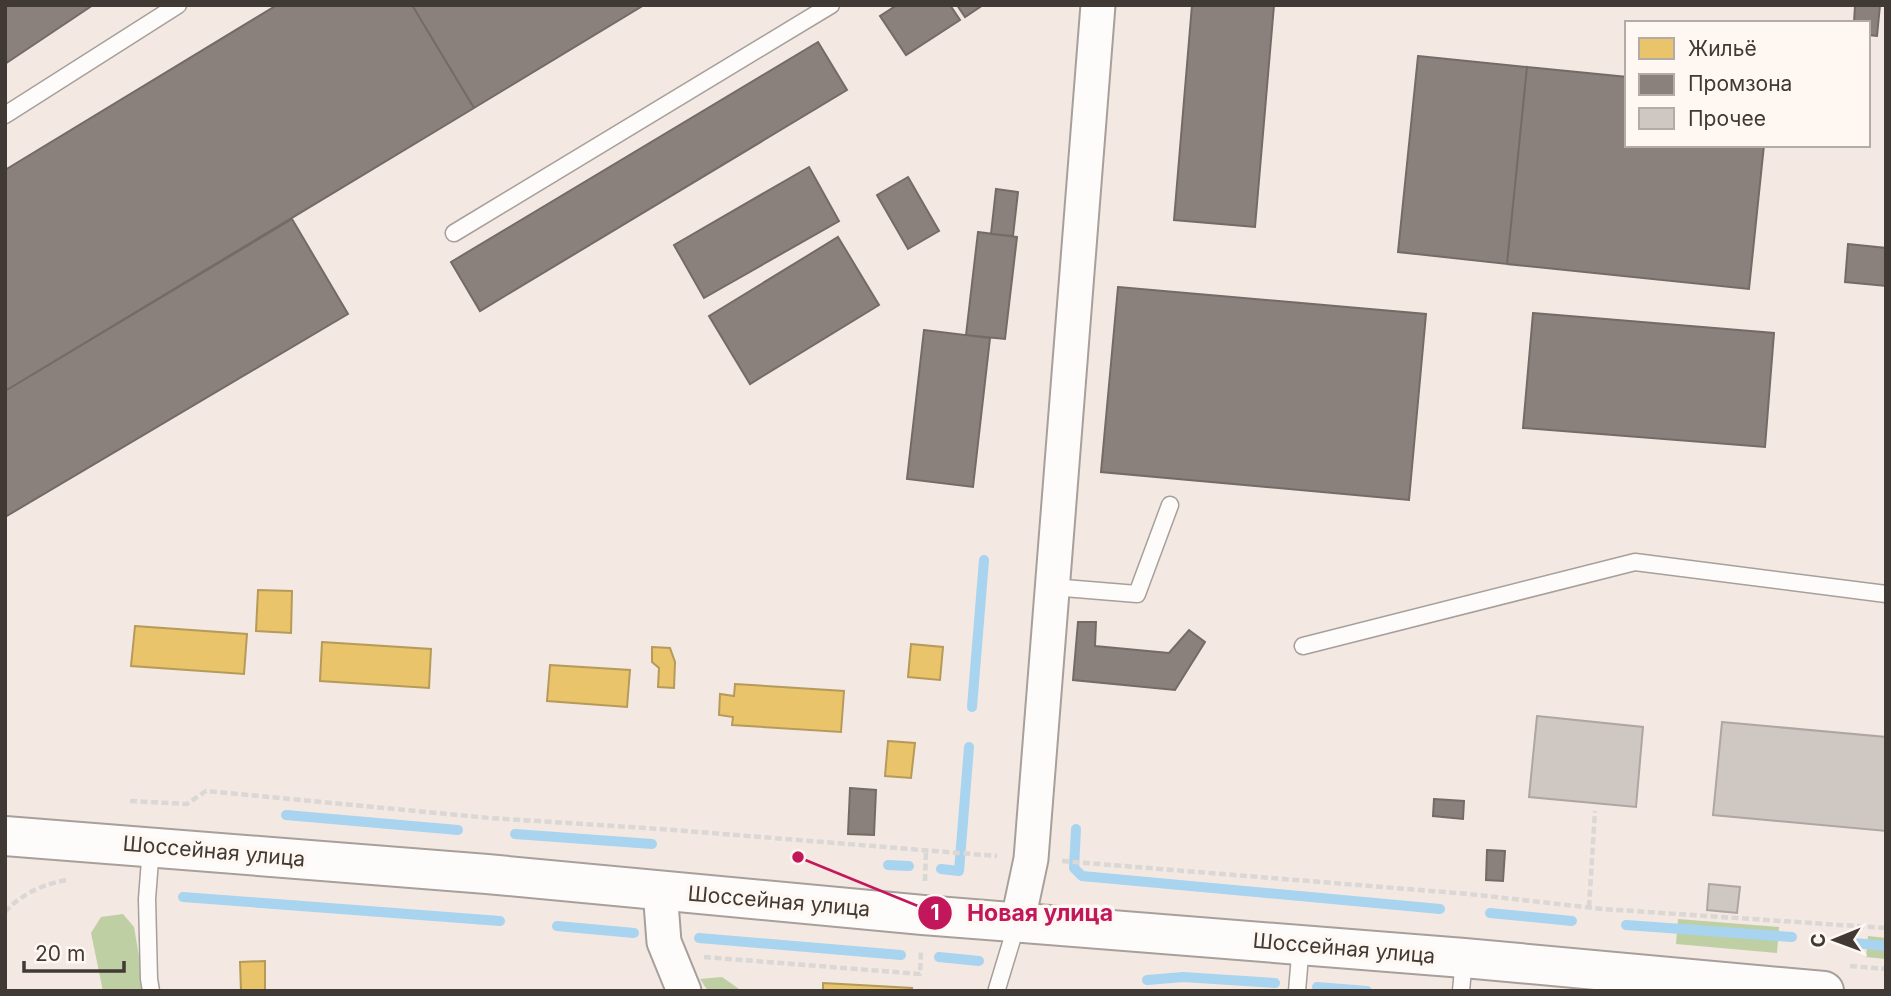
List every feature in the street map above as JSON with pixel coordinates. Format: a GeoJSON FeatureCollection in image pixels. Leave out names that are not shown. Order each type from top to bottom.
{"type":"FeatureCollection","features":[{"type":"Feature","properties":{"kind":"main road","name":"Шоссейная улица"},"geometry":{"type":"LineString","coordinates":[[5,836],[151,846],[923,915],[1018,920],[1301,944],[1463,974],[1824,991]]}},
{"type":"Feature","properties":{"kind":"street"},"geometry":{"type":"LineString","coordinates":[[1018,920],[1031,859],[1098,5]]}},
{"type":"Feature","properties":{"kind":"street"},"geometry":{"type":"LineString","coordinates":[[660,890],[664,943],[684,991]]}},
{"type":"Feature","properties":{"kind":"lane"},"geometry":{"type":"LineString","coordinates":[[5,115],[178,5]]}},
{"type":"Feature","properties":{"kind":"lane"},"geometry":{"type":"LineString","coordinates":[[454,233],[831,5]]}},
{"type":"Feature","properties":{"kind":"lane"},"geometry":{"type":"LineString","coordinates":[[1052,587],[1138,594],[1170,505]]}},
{"type":"Feature","properties":{"kind":"lane"},"geometry":{"type":"LineString","coordinates":[[1303,646],[1635,562],[1886,594]]}},
{"type":"Feature","properties":{"kind":"lane"},"geometry":{"type":"LineString","coordinates":[[151,846],[147,898],[151,991]]}},
{"type":"Feature","properties":{"kind":"lane"},"geometry":{"type":"LineString","coordinates":[[997,989],[1018,920]]}},
{"type":"Feature","properties":{"kind":"lane"},"geometry":{"type":"LineString","coordinates":[[1297,991],[1301,944]]}},
{"type":"Feature","properties":{"kind":"path"},"geometry":{"type":"LineString","coordinates":[[130,801],[187,804],[206,791],[489,818],[970,854]]}},
{"type":"Feature","properties":{"kind":"path"},"geometry":{"type":"LineString","coordinates":[[1589,907],[1595,811]]}},
{"type":"Feature","properties":{"kind":"path"},"geometry":{"type":"LineString","coordinates":[[925,889],[926,851]]}},
{"type":"Feature","properties":{"kind":"path"},"geometry":{"type":"LineString","coordinates":[[1065,861],[1469,894],[1589,907],[1886,928]]}},
{"type":"Feature","properties":{"kind":"path"},"geometry":{"type":"LineString","coordinates":[[5,912],[13,902],[50,882],[72,879]]}},
{"type":"Feature","properties":{"kind":"path"},"geometry":{"type":"LineString","coordinates":[[668,955],[920,974],[921,949]]}},
{"type":"Feature","properties":{"kind":"green space"},"geometry":{"type":"Polygon","coordinates":[[[123,914],[134,927],[145,991],[103,991],[91,933],[101,917],[123,914]]]}},
{"type":"Feature","properties":{"kind":"green space"},"geometry":{"type":"Polygon","coordinates":[[[1678,919],[1779,927],[1777,953],[1676,944],[1678,919]]]}},
{"type":"Feature","properties":{"kind":"green space"},"geometry":{"type":"Polygon","coordinates":[[[1868,936],[1886,938],[1886,959],[1866,957],[1868,936]]]}},
{"type":"Feature","properties":{"kind":"green space"},"geometry":{"type":"Polygon","coordinates":[[[722,977],[742,991],[708,991],[700,979],[722,977]]]}},
{"type":"Feature","properties":{"kind":"building: Жильё"},"geometry":{"type":"Polygon","coordinates":[[[258,590],[292,591],[291,633],[256,631],[258,590]]]}},
{"type":"Feature","properties":{"kind":"building: Жильё"},"geometry":{"type":"Polygon","coordinates":[[[135,626],[247,634],[244,674],[131,666],[135,626]]]}},
{"type":"Feature","properties":{"kind":"building: Жильё"},"geometry":{"type":"Polygon","coordinates":[[[322,642],[431,649],[429,688],[320,681],[322,642]]]}},
{"type":"Feature","properties":{"kind":"building: Жильё"},"geometry":{"type":"Polygon","coordinates":[[[911,644],[943,647],[940,680],[908,677],[911,644]]]}},
{"type":"Feature","properties":{"kind":"building: Жильё"},"geometry":{"type":"Polygon","coordinates":[[[652,647],[670,648],[675,662],[674,688],[658,687],[659,668],[652,662],[652,647]]]}},
{"type":"Feature","properties":{"kind":"building: Жильё"},"geometry":{"type":"Polygon","coordinates":[[[550,665],[630,670],[627,707],[547,701],[550,665]]]}},
{"type":"Feature","properties":{"kind":"building: Жильё"},"geometry":{"type":"Polygon","coordinates":[[[735,684],[844,691],[841,732],[732,725],[733,717],[719,715],[720,694],[734,696],[735,684]]]}},
{"type":"Feature","properties":{"kind":"building: Жильё"},"geometry":{"type":"Polygon","coordinates":[[[888,741],[915,743],[911,778],[885,776],[888,741]]]}},
{"type":"Feature","properties":{"kind":"building: Жильё"},"geometry":{"type":"Polygon","coordinates":[[[265,961],[265,991],[241,991],[240,962],[265,961]]]}},
{"type":"Feature","properties":{"kind":"building: Жильё"},"geometry":{"type":"Polygon","coordinates":[[[823,983],[912,988],[911,991],[823,991],[823,983]]]}},
{"type":"Feature","properties":{"kind":"building: Промзона"},"geometry":{"type":"Polygon","coordinates":[[[5,5],[93,5],[5,64],[5,5]]]}},
{"type":"Feature","properties":{"kind":"building: Промзона"},"geometry":{"type":"Polygon","coordinates":[[[277,5],[412,5],[474,108],[5,391],[5,170],[277,5]]]}},
{"type":"Feature","properties":{"kind":"building: Промзона"},"geometry":{"type":"Polygon","coordinates":[[[412,5],[644,5],[474,108],[412,5]]]}},
{"type":"Feature","properties":{"kind":"building: Промзона"},"geometry":{"type":"Polygon","coordinates":[[[897,5],[950,5],[960,20],[906,55],[880,16],[897,5]]]}},
{"type":"Feature","properties":{"kind":"building: Промзона"},"geometry":{"type":"Polygon","coordinates":[[[957,5],[983,5],[965,17],[957,5]]]}},
{"type":"Feature","properties":{"kind":"building: Промзона"},"geometry":{"type":"Polygon","coordinates":[[[1192,5],[1274,5],[1255,227],[1174,220],[1192,5]]]}},
{"type":"Feature","properties":{"kind":"building: Промзона"},"geometry":{"type":"Polygon","coordinates":[[[1855,5],[1880,5],[1877,36],[1870,35],[1870,21],[1854,21],[1855,5]]]}},
{"type":"Feature","properties":{"kind":"building: Промзона"},"geometry":{"type":"Polygon","coordinates":[[[818,42],[847,90],[480,311],[451,262],[818,42]]]}},
{"type":"Feature","properties":{"kind":"building: Промзона"},"geometry":{"type":"Polygon","coordinates":[[[1418,56],[1527,67],[1507,264],[1398,252],[1418,56]]]}},
{"type":"Feature","properties":{"kind":"building: Промзона"},"geometry":{"type":"Polygon","coordinates":[[[1527,67],[1625,77],[1625,147],[1764,147],[1749,289],[1507,264],[1527,67]]]}},
{"type":"Feature","properties":{"kind":"building: Промзона"},"geometry":{"type":"Polygon","coordinates":[[[809,167],[839,221],[704,298],[674,245],[809,167]]]}},
{"type":"Feature","properties":{"kind":"building: Промзона"},"geometry":{"type":"Polygon","coordinates":[[[908,177],[939,231],[908,249],[877,195],[908,177]]]}},
{"type":"Feature","properties":{"kind":"building: Промзона"},"geometry":{"type":"Polygon","coordinates":[[[996,189],[1018,192],[1013,236],[991,234],[996,189]]]}},
{"type":"Feature","properties":{"kind":"building: Промзона"},"geometry":{"type":"Polygon","coordinates":[[[292,219],[348,314],[5,517],[5,391],[292,219]]]}},
{"type":"Feature","properties":{"kind":"building: Промзона"},"geometry":{"type":"Polygon","coordinates":[[[978,232],[1017,237],[1005,339],[966,335],[978,232]]]}},
{"type":"Feature","properties":{"kind":"building: Промзона"},"geometry":{"type":"Polygon","coordinates":[[[838,237],[879,305],[750,384],[709,316],[838,237]]]}},
{"type":"Feature","properties":{"kind":"building: Промзона"},"geometry":{"type":"Polygon","coordinates":[[[1848,244],[1886,248],[1886,286],[1845,282],[1848,244]]]}},
{"type":"Feature","properties":{"kind":"building: Промзона"},"geometry":{"type":"Polygon","coordinates":[[[1118,287],[1426,314],[1409,500],[1101,472],[1118,287]]]}},
{"type":"Feature","properties":{"kind":"building: Промзона"},"geometry":{"type":"Polygon","coordinates":[[[1533,313],[1774,333],[1765,447],[1523,428],[1533,313]]]}},
{"type":"Feature","properties":{"kind":"building: Промзона"},"geometry":{"type":"Polygon","coordinates":[[[924,330],[990,338],[973,487],[907,479],[924,330]]]}},
{"type":"Feature","properties":{"kind":"building: Промзона"},"geometry":{"type":"Polygon","coordinates":[[[1078,622],[1096,622],[1095,646],[1169,653],[1189,630],[1205,642],[1175,690],[1073,680],[1078,622]]]}},
{"type":"Feature","properties":{"kind":"building: Промзона"},"geometry":{"type":"Polygon","coordinates":[[[850,788],[876,790],[874,835],[848,834],[850,788]]]}},
{"type":"Feature","properties":{"kind":"building: Промзона"},"geometry":{"type":"Polygon","coordinates":[[[1434,799],[1464,801],[1463,819],[1433,816],[1434,799]]]}},
{"type":"Feature","properties":{"kind":"building: Промзона"},"geometry":{"type":"Polygon","coordinates":[[[1487,850],[1505,851],[1503,881],[1486,880],[1487,850]]]}},
{"type":"Feature","properties":{"kind":"building: Прочее"},"geometry":{"type":"Polygon","coordinates":[[[1537,716],[1643,727],[1636,807],[1529,797],[1537,716]]]}},
{"type":"Feature","properties":{"kind":"building: Прочее"},"geometry":{"type":"Polygon","coordinates":[[[1722,722],[1886,737],[1886,831],[1713,815],[1722,722]]]}},
{"type":"Feature","properties":{"kind":"building: Прочее"},"geometry":{"type":"Polygon","coordinates":[[[1709,884],[1740,887],[1737,913],[1707,910],[1709,884]]]}},
{"type":"Feature","properties":{"kind":"waterway"},"geometry":{"type":"LineString","coordinates":[[972,707],[984,560]]}},
{"type":"Feature","properties":{"kind":"waterway"},"geometry":{"type":"LineString","coordinates":[[941,869],[959,871],[969,747]]}},
{"type":"Feature","properties":{"kind":"waterway"},"geometry":{"type":"LineString","coordinates":[[286,815],[458,830]]}},
{"type":"Feature","properties":{"kind":"waterway"},"geometry":{"type":"LineString","coordinates":[[1076,829],[1074,868],[1082,876],[1440,909]]}},
{"type":"Feature","properties":{"kind":"waterway"},"geometry":{"type":"LineString","coordinates":[[515,834],[652,844]]}},
{"type":"Feature","properties":{"kind":"waterway"},"geometry":{"type":"LineString","coordinates":[[888,865],[909,866]]}},
{"type":"Feature","properties":{"kind":"waterway"},"geometry":{"type":"LineString","coordinates":[[183,897],[500,921]]}},
{"type":"Feature","properties":{"kind":"waterway"},"geometry":{"type":"LineString","coordinates":[[1490,913],[1572,921]]}},
{"type":"Feature","properties":{"kind":"waterway"},"geometry":{"type":"LineString","coordinates":[[1626,925],[1792,937]]}},
{"type":"Feature","properties":{"kind":"waterway"},"geometry":{"type":"LineString","coordinates":[[557,926],[634,933]]}},
{"type":"Feature","properties":{"kind":"waterway"},"geometry":{"type":"LineString","coordinates":[[699,938],[901,955]]}},
{"type":"Feature","properties":{"kind":"waterway"},"geometry":{"type":"LineString","coordinates":[[1854,943],[1886,946]]}},
{"type":"Feature","properties":{"kind":"waterway"},"geometry":{"type":"LineString","coordinates":[[939,957],[979,961]]}},
{"type":"Feature","properties":{"kind":"waterway"},"geometry":{"type":"LineString","coordinates":[[1147,980],[1183,977],[1275,983]]}},
{"type":"Feature","properties":{"kind":"waterway"},"geometry":{"type":"LineString","coordinates":[[1317,987],[1367,991]]}},
{"type":"Feature","properties":{"kind":"place","name":"Новая улица"},"geometry":{"type":"Point","coordinates":[798,857]}}]}
